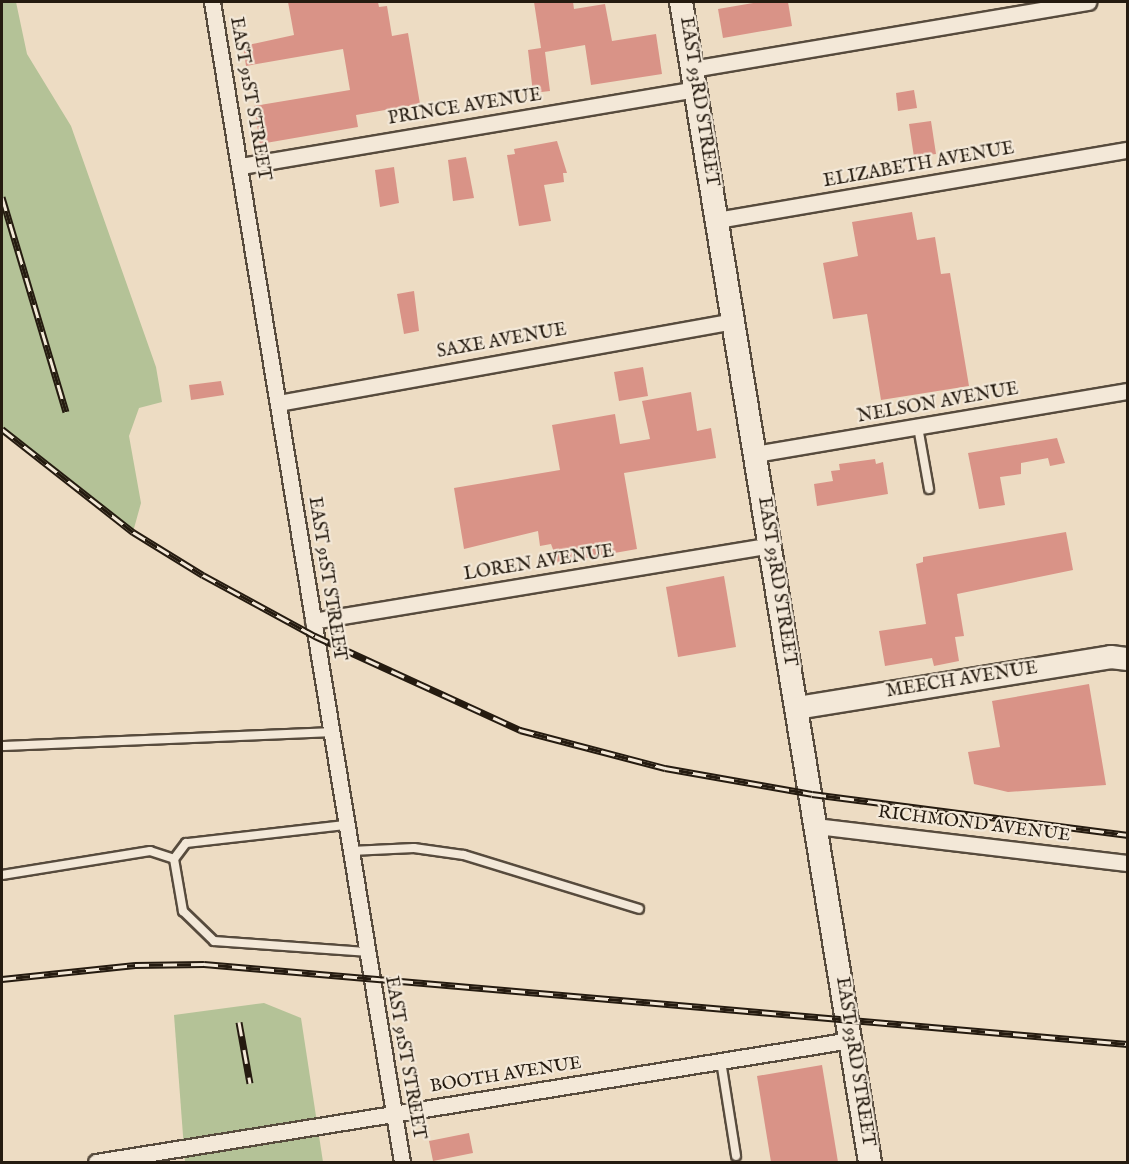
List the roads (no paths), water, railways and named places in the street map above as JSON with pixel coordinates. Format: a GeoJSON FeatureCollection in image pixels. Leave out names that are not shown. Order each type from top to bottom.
{"type":"FeatureCollection","features":[{"type":"Feature","properties":{"kind":"main road","name":"EAST 93RD STREET"},"geometry":{"type":"LineString","coordinates":[[681,2],[870,1162]]}},
{"type":"Feature","properties":{"kind":"main road","name":"MEECH AVENUE"},"geometry":{"type":"LineString","coordinates":[[797,708],[1111,657],[1128,659]]}},
{"type":"Feature","properties":{"kind":"street","name":"EAST 91ST STREET"},"geometry":{"type":"LineString","coordinates":[[212,2],[241,166],[349,851],[402,1162]]}},
{"type":"Feature","properties":{"kind":"street","name":"PRINCE AVENUE"},"geometry":{"type":"LineString","coordinates":[[241,166],[1088,2]]}},
{"type":"Feature","properties":{"kind":"street","name":"ELIZABETH AVENUE"},"geometry":{"type":"LineString","coordinates":[[717,220],[1128,150]]}},
{"type":"Feature","properties":{"kind":"street","name":"SAXE AVENUE"},"geometry":{"type":"LineString","coordinates":[[278,403],[734,321]]}},
{"type":"Feature","properties":{"kind":"street","name":"NELSON AVENUE"},"geometry":{"type":"LineString","coordinates":[[755,454],[1128,392]]}},
{"type":"Feature","properties":{"kind":"street","name":"LOREN AVENUE"},"geometry":{"type":"LineString","coordinates":[[313,621],[770,545]]}},
{"type":"Feature","properties":{"kind":"street","name":"RICHMOND AVENUE"},"geometry":{"type":"LineString","coordinates":[[816,826],[1128,863]]}},
{"type":"Feature","properties":{"kind":"street","name":"BOOTH AVENUE"},"geometry":{"type":"LineString","coordinates":[[96,1162],[851,1040]]}},
{"type":"Feature","properties":{"kind":"lane"},"geometry":{"type":"LineString","coordinates":[[918,427],[930,489]]}},
{"type":"Feature","properties":{"kind":"lane"},"geometry":{"type":"LineString","coordinates":[[2,746],[330,732]]}},
{"type":"Feature","properties":{"kind":"lane"},"geometry":{"type":"LineString","coordinates":[[345,825],[186,843],[174,860],[183,912],[214,940],[366,952]]}},
{"type":"Feature","properties":{"kind":"lane"},"geometry":{"type":"LineString","coordinates":[[349,851],[414,848],[464,855],[639,909]]}},
{"type":"Feature","properties":{"kind":"lane"},"geometry":{"type":"LineString","coordinates":[[2,875],[150,851],[174,860]]}},
{"type":"Feature","properties":{"kind":"lane"},"geometry":{"type":"LineString","coordinates":[[721,1061],[736,1156]]}},
{"type":"Feature","properties":{"kind":"railway"},"geometry":{"type":"LineString","coordinates":[[2,197],[66,412]]}},
{"type":"Feature","properties":{"kind":"railway"},"geometry":{"type":"LineString","coordinates":[[2,429],[133,532],[203,575],[315,636],[520,730],[665,768],[812,794],[1128,835]]}},
{"type":"Feature","properties":{"kind":"railway"},"geometry":{"type":"LineString","coordinates":[[2,979],[135,965],[204,964],[1128,1044]]}},
{"type":"Feature","properties":{"kind":"railway"},"geometry":{"type":"LineString","coordinates":[[239,1022],[250,1083]]}}]}
